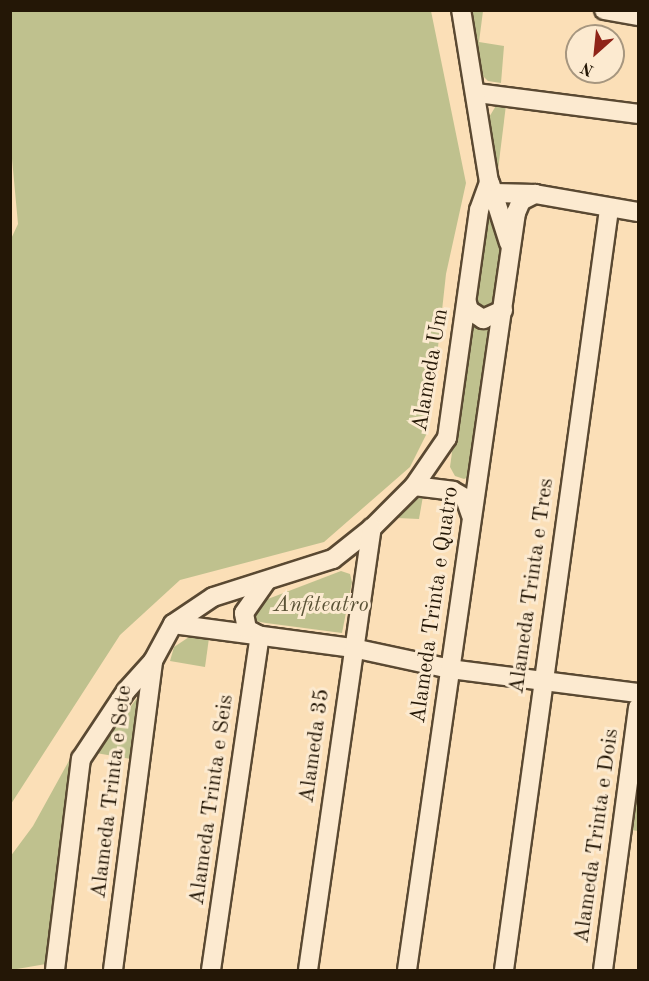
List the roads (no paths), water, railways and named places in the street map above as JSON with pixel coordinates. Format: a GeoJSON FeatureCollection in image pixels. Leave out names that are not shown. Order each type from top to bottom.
{"type":"FeatureCollection","features":[{"type":"Feature","properties":{"kind":"street","name":"Alameda Um"},"geometry":{"type":"LineString","coordinates":[[173,624],[213,597],[333,559],[372,528],[414,486],[447,438],[479,210],[491,188],[477,93],[461,10]]}},
{"type":"Feature","properties":{"kind":"street"},"geometry":{"type":"LineString","coordinates":[[605,11],[639,16]]}},
{"type":"Feature","properties":{"kind":"street"},"geometry":{"type":"LineString","coordinates":[[477,93],[639,114]]}},
{"type":"Feature","properties":{"kind":"street"},"geometry":{"type":"LineString","coordinates":[[491,188],[535,194],[609,209],[639,212]]}},
{"type":"Feature","properties":{"kind":"street","name":"Alameda Trinta e Quatro"},"geometry":{"type":"LineString","coordinates":[[491,188],[510,246]]}},
{"type":"Feature","properties":{"kind":"street","name":"Alameda Trinta e Quatro"},"geometry":{"type":"LineString","coordinates":[[407,970],[471,515],[503,310],[510,246],[516,213],[521,201],[535,194]]}},
{"type":"Feature","properties":{"kind":"street","name":"Alameda Trinta e Tres"},"geometry":{"type":"LineString","coordinates":[[504,970],[609,209]]}},
{"type":"Feature","properties":{"kind":"street"},"geometry":{"type":"LineString","coordinates":[[467,303],[469,310],[483,319],[503,310]]}},
{"type":"Feature","properties":{"kind":"street"},"geometry":{"type":"LineString","coordinates":[[414,486],[453,490],[465,498],[471,515]]}},
{"type":"Feature","properties":{"kind":"street","name":"Alameda 35"},"geometry":{"type":"LineString","coordinates":[[308,970],[372,528]]}},
{"type":"Feature","properties":{"kind":"street"},"geometry":{"type":"LineString","coordinates":[[260,636],[247,629],[244,613],[266,581]]}},
{"type":"Feature","properties":{"kind":"street"},"geometry":{"type":"LineString","coordinates":[[173,624],[353,648],[450,669],[639,693]]}},
{"type":"Feature","properties":{"kind":"street","name":"Alameda Trinta e Sete"},"geometry":{"type":"LineString","coordinates":[[113,970],[153,661],[173,624]]}},
{"type":"Feature","properties":{"kind":"street","name":"Alameda Trinta e Seis"},"geometry":{"type":"LineString","coordinates":[[211,970],[260,636]]}},
{"type":"Feature","properties":{"kind":"street"},"geometry":{"type":"LineString","coordinates":[[56,970],[81,759],[126,691],[153,661]]}},
{"type":"Feature","properties":{"kind":"street","name":"Alameda Trinta e Dois"},"geometry":{"type":"LineString","coordinates":[[603,970],[639,707]]}},
{"type":"Feature","properties":{"kind":"park label","name":"Anfiteatro"},"geometry":{"type":"Point","coordinates":[321,606]}}]}
